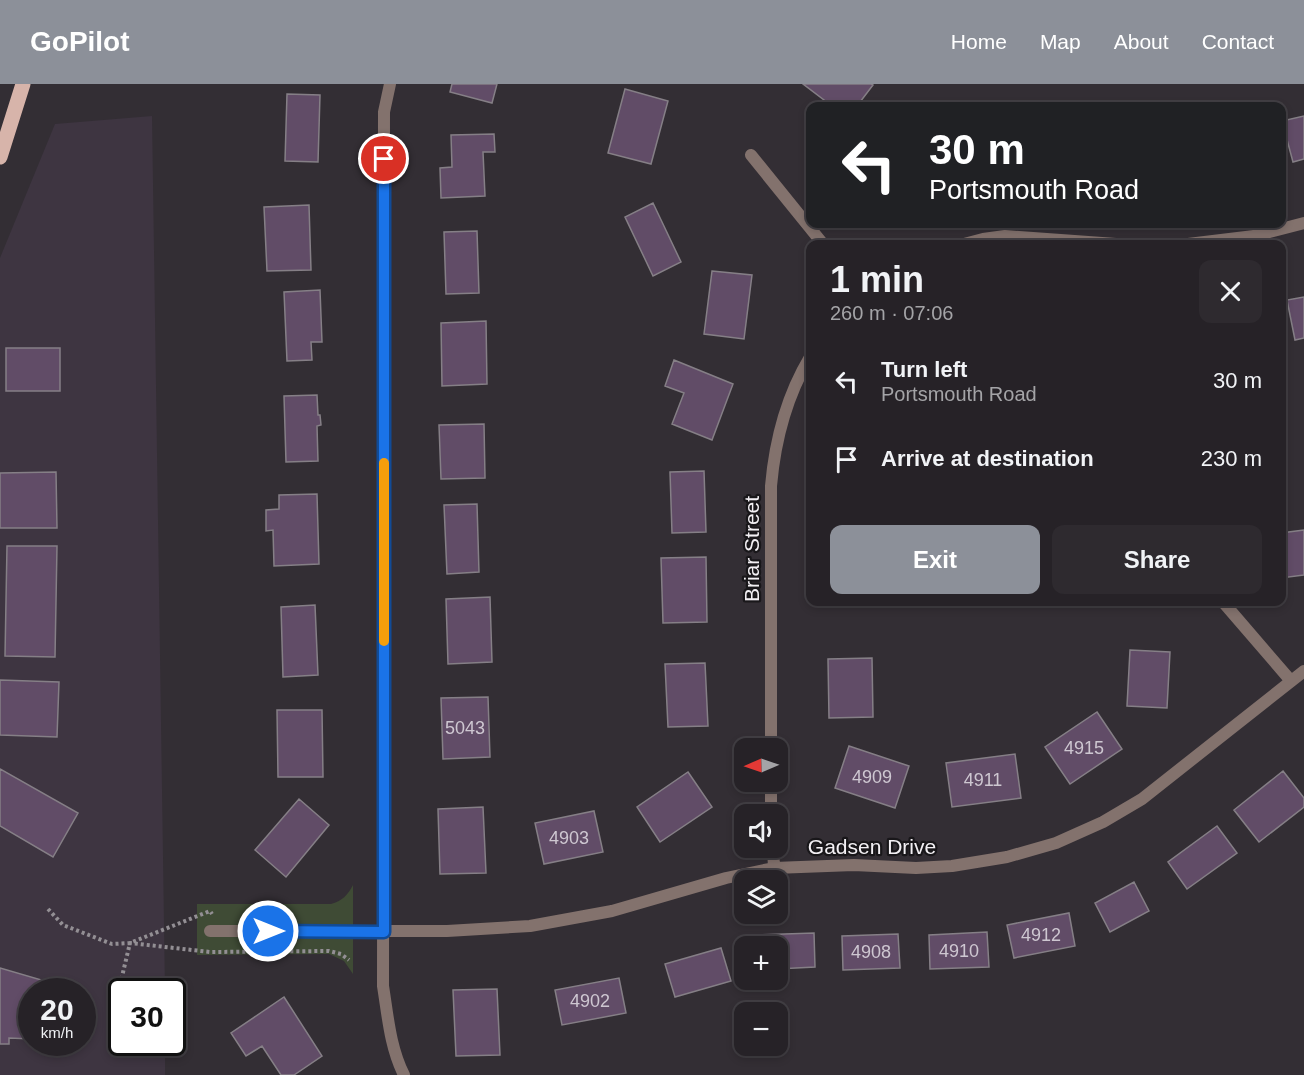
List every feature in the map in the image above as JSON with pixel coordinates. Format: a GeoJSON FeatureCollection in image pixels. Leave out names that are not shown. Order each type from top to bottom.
{"type":"FeatureCollection","features":[{"type":"Feature","properties":{"kind":"main road"},"geometry":{"type":"LineString","coordinates":[[0,157],[23,84]]}},
{"type":"Feature","properties":{"kind":"street"},"geometry":{"type":"LineString","coordinates":[[390,84],[384,112],[383,986],[391,1043],[404,1075]]}},
{"type":"Feature","properties":{"kind":"street"},"geometry":{"type":"LineString","coordinates":[[751,155],[806,223]]}},
{"type":"Feature","properties":{"kind":"street"},"geometry":{"type":"LineString","coordinates":[[1286,228],[1304,223]]}},
{"type":"Feature","properties":{"kind":"street"},"geometry":{"type":"LineString","coordinates":[[810,228],[820,240]]}},
{"type":"Feature","properties":{"kind":"street"},"geometry":{"type":"LineString","coordinates":[[1221,240],[1254,236],[1285,228]]}},
{"type":"Feature","properties":{"kind":"street"},"geometry":{"type":"LineString","coordinates":[[978,240],[1005,236],[1060,240]]}},
{"type":"Feature","properties":{"kind":"street","name":"Briar Street"},"geometry":{"type":"LineString","coordinates":[[771,738],[771,486],[774,458],[784,412],[806,363]]}},
{"type":"Feature","properties":{"kind":"street"},"geometry":{"type":"LineString","coordinates":[[1226,606],[1291,681]]}},
{"type":"Feature","properties":{"kind":"street","name":"Gadsen Drive"},"geometry":{"type":"LineString","coordinates":[[216,931],[447,931],[530,926],[612,911],[726,878],[774,868],[854,865],[916,868],[952,866],[1007,857],[1056,843],[1103,822],[1142,799],[1304,671]]}},
{"type":"Feature","properties":{"kind":"street"},"geometry":{"type":"LineString","coordinates":[[774,858],[774,868]]}},
{"type":"Feature","properties":{"kind":"path"},"geometry":{"type":"LineString","coordinates":[[48,909],[63,925],[112,944],[130,943],[210,952],[329,951],[341,954],[349,960]]}},
{"type":"Feature","properties":{"kind":"path"},"geometry":{"type":"LineString","coordinates":[[130,943],[210,911],[216,931]]}},
{"type":"Feature","properties":{"kind":"path"},"geometry":{"type":"LineString","coordinates":[[122,978],[130,943]]}},
{"type":"Feature","properties":{"kind":"shaded area"},"geometry":{"type":"Polygon","coordinates":[[[152,116],[165,978],[108,978],[108,1056],[165,1056],[165,1075],[0,1075],[0,258],[55,124],[152,116]]]}},
{"type":"Feature","properties":{"kind":"green space"},"geometry":{"type":"Polygon","coordinates":[[[353,885],[353,974],[344,961],[329,954],[197,955],[197,904],[331,904],[344,897],[353,885]]]}},
{"type":"Feature","properties":{"kind":"building"},"geometry":{"type":"Polygon","coordinates":[[[452,84],[497,84],[492,103],[450,92],[452,84]]]}},
{"type":"Feature","properties":{"kind":"building"},"geometry":{"type":"Polygon","coordinates":[[[803,84],[873,85],[860,102],[827,102],[803,84]]]}},
{"type":"Feature","properties":{"kind":"building"},"geometry":{"type":"Polygon","coordinates":[[[625,89],[668,101],[651,164],[608,153],[625,89]]]}},
{"type":"Feature","properties":{"kind":"building"},"geometry":{"type":"Polygon","coordinates":[[[287,94],[320,95],[318,162],[285,161],[287,94]]]}},
{"type":"Feature","properties":{"kind":"building"},"geometry":{"type":"Polygon","coordinates":[[[1304,116],[1304,159],[1293,162],[1286,136],[1286,120],[1304,116]]]}},
{"type":"Feature","properties":{"kind":"building"},"geometry":{"type":"Polygon","coordinates":[[[494,134],[495,152],[483,152],[485,196],[441,198],[440,168],[452,167],[451,135],[494,134]]]}},
{"type":"Feature","properties":{"kind":"building"},"geometry":{"type":"Polygon","coordinates":[[[653,203],[681,262],[653,276],[625,217],[653,203]]]}},
{"type":"Feature","properties":{"kind":"building"},"geometry":{"type":"Polygon","coordinates":[[[309,205],[311,270],[267,271],[264,207],[309,205]]]}},
{"type":"Feature","properties":{"kind":"building"},"geometry":{"type":"Polygon","coordinates":[[[477,231],[479,293],[446,294],[444,232],[477,231]]]}},
{"type":"Feature","properties":{"kind":"building"},"geometry":{"type":"Polygon","coordinates":[[[712,271],[752,275],[744,339],[704,334],[712,271]]]}},
{"type":"Feature","properties":{"kind":"building"},"geometry":{"type":"Polygon","coordinates":[[[320,290],[322,342],[311,342],[312,360],[287,361],[284,292],[320,290]]]}},
{"type":"Feature","properties":{"kind":"building"},"geometry":{"type":"Polygon","coordinates":[[[1304,297],[1304,338],[1295,340],[1287,300],[1304,297]]]}},
{"type":"Feature","properties":{"kind":"building"},"geometry":{"type":"Polygon","coordinates":[[[486,321],[487,384],[442,386],[441,323],[486,321]]]}},
{"type":"Feature","properties":{"kind":"building"},"geometry":{"type":"Polygon","coordinates":[[[6,348],[60,348],[60,391],[6,391],[6,348]]]}},
{"type":"Feature","properties":{"kind":"building"},"geometry":{"type":"Polygon","coordinates":[[[674,360],[733,384],[712,440],[672,424],[684,393],[665,386],[674,360]]]}},
{"type":"Feature","properties":{"kind":"building"},"geometry":{"type":"Polygon","coordinates":[[[317,395],[321,425],[317,426],[318,461],[286,462],[284,396],[317,395]]]}},
{"type":"Feature","properties":{"kind":"building"},"geometry":{"type":"Polygon","coordinates":[[[484,424],[485,478],[441,479],[439,425],[484,424]]]}},
{"type":"Feature","properties":{"kind":"building"},"geometry":{"type":"Polygon","coordinates":[[[704,471],[706,532],[672,533],[670,472],[704,471]]]}},
{"type":"Feature","properties":{"kind":"building"},"geometry":{"type":"Polygon","coordinates":[[[56,472],[57,528],[0,528],[0,473],[56,472]]]}},
{"type":"Feature","properties":{"kind":"building"},"geometry":{"type":"Polygon","coordinates":[[[317,494],[319,564],[274,566],[273,530],[266,531],[266,510],[279,509],[279,495],[317,494]]]}},
{"type":"Feature","properties":{"kind":"building"},"geometry":{"type":"Polygon","coordinates":[[[477,504],[479,572],[447,574],[444,505],[477,504]]]}},
{"type":"Feature","properties":{"kind":"building"},"geometry":{"type":"Polygon","coordinates":[[[1304,530],[1304,575],[1286,577],[1286,532],[1304,530]]]}},
{"type":"Feature","properties":{"kind":"building"},"geometry":{"type":"Polygon","coordinates":[[[7,546],[57,546],[55,657],[5,656],[7,546]]]}},
{"type":"Feature","properties":{"kind":"building"},"geometry":{"type":"Polygon","coordinates":[[[706,557],[707,622],[663,623],[661,558],[706,557]]]}},
{"type":"Feature","properties":{"kind":"building"},"geometry":{"type":"Polygon","coordinates":[[[490,597],[492,662],[448,664],[446,599],[490,597]]]}},
{"type":"Feature","properties":{"kind":"building"},"geometry":{"type":"Polygon","coordinates":[[[315,605],[318,675],[283,677],[281,607],[315,605]]]}},
{"type":"Feature","properties":{"kind":"building"},"geometry":{"type":"Polygon","coordinates":[[[1130,650],[1170,652],[1167,708],[1127,706],[1130,650]]]}},
{"type":"Feature","properties":{"kind":"building"},"geometry":{"type":"Polygon","coordinates":[[[872,658],[873,717],[829,718],[828,659],[872,658]]]}},
{"type":"Feature","properties":{"kind":"building"},"geometry":{"type":"Polygon","coordinates":[[[705,663],[708,726],[668,727],[665,664],[705,663]]]}},
{"type":"Feature","properties":{"kind":"building"},"geometry":{"type":"Polygon","coordinates":[[[0,680],[59,682],[57,737],[0,735],[0,680]]]}},
{"type":"Feature","properties":{"kind":"building"},"geometry":{"type":"Polygon","coordinates":[[[488,697],[490,757],[443,759],[441,698],[488,697]]]}},
{"type":"Feature","properties":{"kind":"building"},"geometry":{"type":"Polygon","coordinates":[[[277,710],[322,710],[323,777],[278,777],[277,710]]]}},
{"type":"Feature","properties":{"kind":"building"},"geometry":{"type":"Polygon","coordinates":[[[1097,712],[1122,749],[1070,784],[1045,747],[1097,712]]]}},
{"type":"Feature","properties":{"kind":"building"},"geometry":{"type":"Polygon","coordinates":[[[849,746],[909,766],[895,808],[835,788],[849,746]]]}},
{"type":"Feature","properties":{"kind":"building"},"geometry":{"type":"Polygon","coordinates":[[[1015,754],[1021,798],[952,807],[946,763],[1015,754]]]}},
{"type":"Feature","properties":{"kind":"building"},"geometry":{"type":"Polygon","coordinates":[[[0,769],[78,813],[53,857],[0,826],[0,769]]]}},
{"type":"Feature","properties":{"kind":"building"},"geometry":{"type":"Polygon","coordinates":[[[1283,771],[1304,798],[1304,807],[1259,842],[1234,810],[1283,771]]]}},
{"type":"Feature","properties":{"kind":"building"},"geometry":{"type":"Polygon","coordinates":[[[688,772],[712,807],[660,842],[637,807],[688,772]]]}},
{"type":"Feature","properties":{"kind":"building"},"geometry":{"type":"Polygon","coordinates":[[[299,799],[329,825],[286,877],[255,850],[299,799]]]}},
{"type":"Feature","properties":{"kind":"building"},"geometry":{"type":"Polygon","coordinates":[[[483,807],[486,873],[440,874],[438,809],[483,807]]]}},
{"type":"Feature","properties":{"kind":"building"},"geometry":{"type":"Polygon","coordinates":[[[594,811],[603,852],[544,864],[535,823],[594,811]]]}},
{"type":"Feature","properties":{"kind":"building"},"geometry":{"type":"Polygon","coordinates":[[[1217,826],[1237,853],[1187,889],[1168,862],[1217,826]]]}},
{"type":"Feature","properties":{"kind":"building"},"geometry":{"type":"Polygon","coordinates":[[[1134,882],[1149,911],[1110,932],[1095,903],[1134,882]]]}},
{"type":"Feature","properties":{"kind":"building"},"geometry":{"type":"Polygon","coordinates":[[[1069,913],[1075,946],[1014,958],[1007,925],[1069,913]]]}},
{"type":"Feature","properties":{"kind":"building"},"geometry":{"type":"Polygon","coordinates":[[[987,932],[989,967],[930,969],[929,935],[987,932]]]}},
{"type":"Feature","properties":{"kind":"building"},"geometry":{"type":"Polygon","coordinates":[[[814,933],[815,967],[788,968],[788,936],[756,935],[814,933]]]}},
{"type":"Feature","properties":{"kind":"building"},"geometry":{"type":"Polygon","coordinates":[[[898,934],[900,968],[843,970],[842,936],[898,934]]]}},
{"type":"Feature","properties":{"kind":"building"},"geometry":{"type":"Polygon","coordinates":[[[721,948],[731,981],[675,997],[665,964],[721,948]]]}},
{"type":"Feature","properties":{"kind":"building"},"geometry":{"type":"Polygon","coordinates":[[[0,968],[34,978],[18,978],[18,1038],[9,1038],[9,1044],[0,1044],[0,968]]]}},
{"type":"Feature","properties":{"kind":"building"},"geometry":{"type":"Polygon","coordinates":[[[619,978],[626,1013],[562,1025],[555,990],[619,978]]]}},
{"type":"Feature","properties":{"kind":"building"},"geometry":{"type":"Polygon","coordinates":[[[497,989],[500,1055],[456,1056],[453,990],[497,989]]]}},
{"type":"Feature","properties":{"kind":"building"},"geometry":{"type":"Polygon","coordinates":[[[284,997],[322,1056],[294,1075],[281,1075],[262,1046],[246,1056],[231,1033],[284,997]]]}},
{"type":"Feature","properties":{"kind":"slow traffic"},"geometry":{"type":"LineString","coordinates":[[384,463],[384,641]]}},
{"type":"Feature","properties":{"kind":"route"},"geometry":{"type":"LineString","coordinates":[[268,931],[384,932],[384,159]]}}]}
